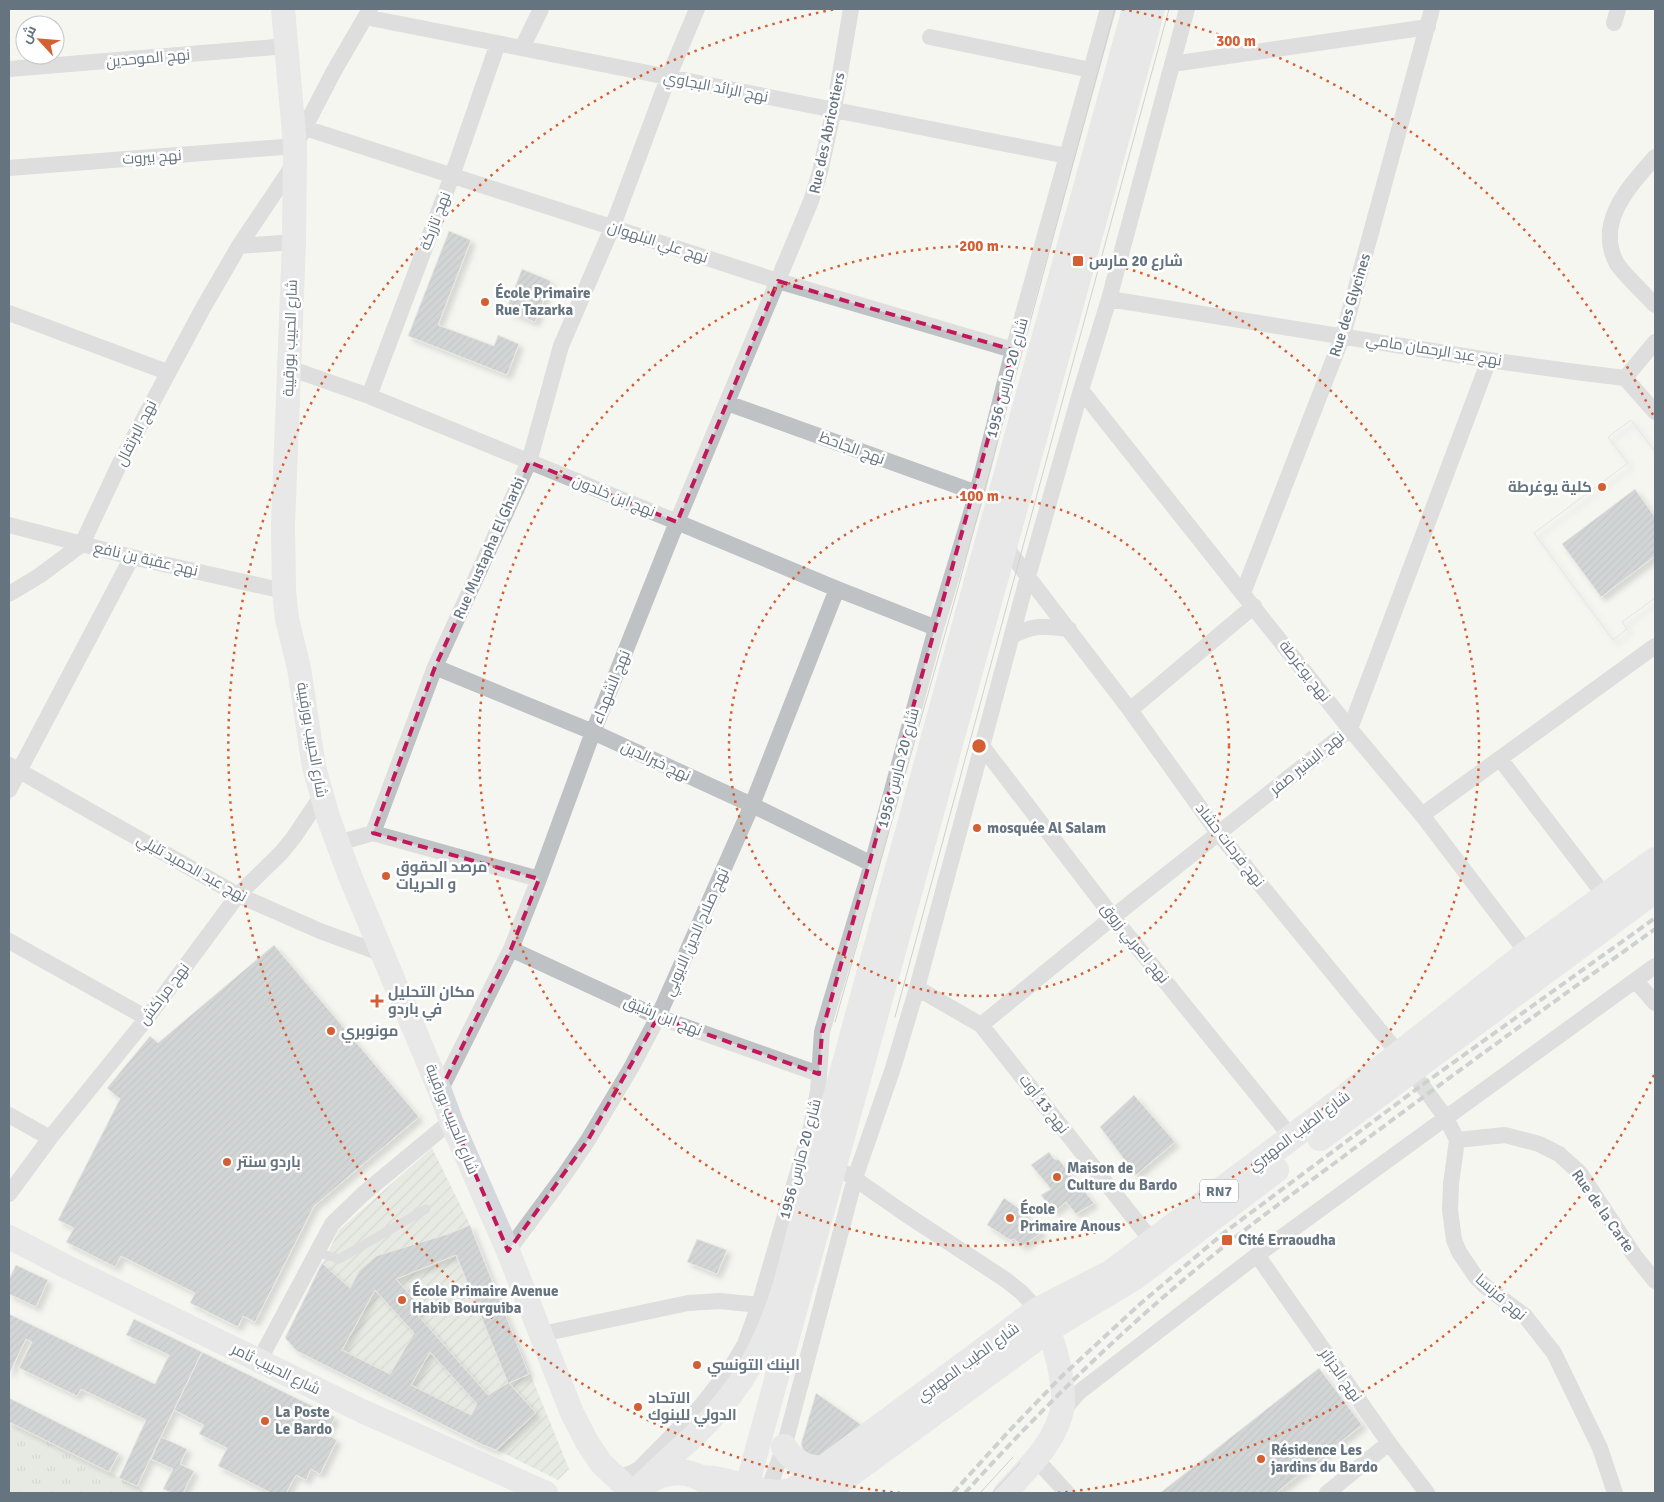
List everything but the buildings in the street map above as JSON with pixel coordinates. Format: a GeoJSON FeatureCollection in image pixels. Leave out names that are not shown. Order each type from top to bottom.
{"type":"FeatureCollection","features":[{"type":"Feature","properties":{"kind":"main road","name":"شارع الحبيب بورقيبة"},"geometry":{"type":"LineString","coordinates":[[283,9],[298,146],[283,525],[284,591],[289,629],[299,668],[314,767],[338,843],[451,1122],[508,1251],[572,1413],[587,1442],[601,1463],[631,1487]]}},
{"type":"Feature","properties":{"kind":"main road","name":"شارع 20 مارس 1956"},"geometry":{"type":"LineString","coordinates":[[1043,376],[1134,9]]}},
{"type":"Feature","properties":{"kind":"main road","name":"شارع 20 مارس 1956"},"geometry":{"type":"LineString","coordinates":[[757,1491],[828,1171],[998,536],[1043,376],[1153,9]]}},
{"type":"Feature","properties":{"kind":"main road","name":"شارع الطيب المهيري"},"geometry":{"type":"LineString","coordinates":[[1044,1320],[1135,1277],[1285,1163],[1405,1062],[1527,953],[1655,860]]}},
{"type":"Feature","properties":{"kind":"main road","name":"شارع الطيب المهيري"},"geometry":{"type":"LineString","coordinates":[[710,1485],[721,1480],[757,1491],[782,1493],[824,1481],[1112,1272],[1292,1138],[1655,890]]}},
{"type":"Feature","properties":{"kind":"main road","name":"شارع 20 مارس 1956"},"geometry":{"type":"LineString","coordinates":[[631,1487],[718,1411],[743,1379],[758,1354],[774,1320],[785,1284],[828,1171]]}},
{"type":"Feature","properties":{"kind":"main road","name":"شارع الحبيب ثامر"},"geometry":{"type":"LineString","coordinates":[[9,1237],[259,1361],[436,1445],[546,1493]]}},
{"type":"Feature","properties":{"kind":"main road"},"geometry":{"type":"LineString","coordinates":[[1005,1493],[1036,1459],[1052,1436],[1061,1412],[1063,1389],[1056,1354],[1044,1320]]}},
{"type":"Feature","properties":{"kind":"main road"},"geometry":{"type":"LineString","coordinates":[[784,1446],[794,1458],[806,1466],[816,1469],[824,1481]]}},
{"type":"Feature","properties":{"kind":"main road","name":"RN7"},"geometry":{"type":"LineString","coordinates":[[631,1487],[663,1474],[676,1472],[688,1474],[710,1485]]}},
{"type":"Feature","properties":{"kind":"street"},"geometry":{"type":"LineString","coordinates":[[522,48],[541,9]]}},
{"type":"Feature","properties":{"kind":"street","name":"Rue Mustapha El Gharbi"},"geometry":{"type":"LineString","coordinates":[[373,833],[436,667],[529,462],[561,346],[612,228],[668,78],[697,9]]}},
{"type":"Feature","properties":{"kind":"street","name":"Rue des Abricotiers"},"geometry":{"type":"LineString","coordinates":[[778,281],[816,188],[834,109],[851,9]]}},
{"type":"Feature","properties":{"kind":"street","name":"شارع 20 مارس 1956"},"geometry":{"type":"LineString","coordinates":[[631,1487],[632,1473],[639,1469],[701,1406],[730,1369],[744,1344],[759,1305],[812,1127],[817,1102],[822,1032],[872,864],[936,628],[977,493],[1013,350],[1108,9]]}},
{"type":"Feature","properties":{"kind":"street"},"geometry":{"type":"LineString","coordinates":[[757,1491],[784,1446],[855,1178],[893,1068],[917,988],[1028,577],[1109,298],[1187,9]]}},
{"type":"Feature","properties":{"kind":"street","name":"Rue des Glycines"},"geometry":{"type":"LineString","coordinates":[[1130,710],[1249,599],[1343,335],[1432,9]]}},
{"type":"Feature","properties":{"kind":"street","name":"نهج الرائد البجاوي"},"geometry":{"type":"LineString","coordinates":[[367,13],[498,43],[668,78],[1067,156]]}},
{"type":"Feature","properties":{"kind":"street","name":"نهج البرتقال"},"geometry":{"type":"LineString","coordinates":[[9,594],[39,576],[82,544],[120,463],[167,372],[298,146],[367,13]]}},
{"type":"Feature","properties":{"kind":"street"},"geometry":{"type":"LineString","coordinates":[[1172,64],[1428,28]]}},
{"type":"Feature","properties":{"kind":"street"},"geometry":{"type":"LineString","coordinates":[[930,37],[1091,70]]}},
{"type":"Feature","properties":{"kind":"street","name":"نهج تازركة"},"geometry":{"type":"LineString","coordinates":[[369,396],[452,176],[498,43]]}},
{"type":"Feature","properties":{"kind":"street","name":"نهج الموحدين"},"geometry":{"type":"LineString","coordinates":[[9,69],[287,46]]}},
{"type":"Feature","properties":{"kind":"street","name":"نهج بيروت"},"geometry":{"type":"LineString","coordinates":[[9,168],[298,146]]}},
{"type":"Feature","properties":{"kind":"street","name":"نهج علي البلهوان"},"geometry":{"type":"LineString","coordinates":[[298,146],[452,176],[778,281],[1013,350]]}},
{"type":"Feature","properties":{"kind":"street"},"geometry":{"type":"LineString","coordinates":[[1655,157],[1626,190],[1611,223],[1609,240],[1616,263],[1655,304]]}},
{"type":"Feature","properties":{"kind":"street"},"geometry":{"type":"LineString","coordinates":[[239,246],[294,242]]}},
{"type":"Feature","properties":{"kind":"street","name":"نهج الشهداء"},"geometry":{"type":"LineString","coordinates":[[440,1091],[511,949],[593,732],[778,281]]}},
{"type":"Feature","properties":{"kind":"street","name":"نهج عبد الرحمان مامي"},"geometry":{"type":"LineString","coordinates":[[1109,298],[1489,360],[1625,378]]}},
{"type":"Feature","properties":{"kind":"street"},"geometry":{"type":"LineString","coordinates":[[9,313],[167,372]]}},
{"type":"Feature","properties":{"kind":"street"},"geometry":{"type":"LineString","coordinates":[[1655,342],[1625,378],[1655,412]]}},
{"type":"Feature","properties":{"kind":"street","name":"نهج البشير صفر"},"geometry":{"type":"LineString","coordinates":[[981,1025],[1113,917],[1350,729],[1489,360]]}},
{"type":"Feature","properties":{"kind":"street","name":"نهج ابن خلدون"},"geometry":{"type":"LineString","coordinates":[[289,368],[369,396],[936,628]]}},
{"type":"Feature","properties":{"kind":"street","name":"نهج يوغرطة"},"geometry":{"type":"LineString","coordinates":[[1081,390],[1249,599],[1350,729],[1422,815],[1527,953]]}},
{"type":"Feature","properties":{"kind":"street","name":"نهج الجاحظ"},"geometry":{"type":"LineString","coordinates":[[727,403],[977,493]]}},
{"type":"Feature","properties":{"kind":"street","name":"نهج عقبة بن نافع"},"geometry":{"type":"LineString","coordinates":[[9,525],[132,557],[284,591]]}},
{"type":"Feature","properties":{"kind":"street","name":"نهج فرحات حشاد"},"geometry":{"type":"LineString","coordinates":[[998,536],[1130,710],[1219,834],[1405,1062],[1446,1118]]}},
{"type":"Feature","properties":{"kind":"street"},"geometry":{"type":"LineString","coordinates":[[9,790],[14,768],[132,557]]}},
{"type":"Feature","properties":{"kind":"street","name":"نهج صلاح الدين الايوبي"},"geometry":{"type":"LineString","coordinates":[[508,1251],[588,1140],[631,1068],[658,1017],[752,804],[837,589]]}},
{"type":"Feature","properties":{"kind":"street"},"geometry":{"type":"LineString","coordinates":[[1012,636],[1026,629],[1042,626],[1069,629]]}},
{"type":"Feature","properties":{"kind":"street"},"geometry":{"type":"LineString","coordinates":[[1422,815],[1655,646]]}},
{"type":"Feature","properties":{"kind":"street","name":"نهج خيرالدين"},"geometry":{"type":"LineString","coordinates":[[436,667],[593,732],[752,804],[872,864]]}},
{"type":"Feature","properties":{"kind":"street","name":"نهج العربي زروق"},"geometry":{"type":"LineString","coordinates":[[982,746],[1113,917],[1292,1138]]}},
{"type":"Feature","properties":{"kind":"street"},"geometry":{"type":"LineString","coordinates":[[1500,758],[1605,896]]}},
{"type":"Feature","properties":{"kind":"street","name":"نهج عبد الحميد تليلي"},"geometry":{"type":"LineString","coordinates":[[14,768],[238,895],[320,931],[383,954]]}},
{"type":"Feature","properties":{"kind":"street","name":"نهج مراكش"},"geometry":{"type":"LineString","coordinates":[[9,1194],[50,1138],[147,1018],[238,895],[281,853],[322,795]]}},
{"type":"Feature","properties":{"kind":"street"},"geometry":{"type":"LineString","coordinates":[[338,843],[373,833],[539,879]]}},
{"type":"Feature","properties":{"kind":"street"},"geometry":{"type":"LineString","coordinates":[[9,941],[147,1018]]}},
{"type":"Feature","properties":{"kind":"street","name":"نهج ابن رشيق"},"geometry":{"type":"LineString","coordinates":[[511,949],[658,1017],[819,1074]]}},
{"type":"Feature","properties":{"kind":"street"},"geometry":{"type":"LineString","coordinates":[[1061,1412],[1070,1400],[1093,1380],[1256,1255],[1655,966]]}},
{"type":"Feature","properties":{"kind":"street"},"geometry":{"type":"LineString","coordinates":[[1636,981],[1655,1003]]}},
{"type":"Feature","properties":{"kind":"street","name":"نهج 13 أوت"},"geometry":{"type":"LineString","coordinates":[[917,988],[981,1025],[1152,1241]]}},
{"type":"Feature","properties":{"kind":"street"},"geometry":{"type":"LineString","coordinates":[[9,1115],[50,1138]]}},
{"type":"Feature","properties":{"kind":"street"},"geometry":{"type":"LineString","coordinates":[[1446,1118],[1457,1140]]}},
{"type":"Feature","properties":{"kind":"street"},"geometry":{"type":"LineString","coordinates":[[259,1361],[332,1224],[341,1214],[451,1122]]}},
{"type":"Feature","properties":{"kind":"street","name":"Rue de la Carte"},"geometry":{"type":"LineString","coordinates":[[1457,1140],[1505,1135],[1539,1144],[1559,1154],[1580,1173],[1634,1256],[1655,1281]]}},
{"type":"Feature","properties":{"kind":"street","name":"نهج فرنسا"},"geometry":{"type":"LineString","coordinates":[[1457,1140],[1451,1184],[1450,1210],[1454,1240],[1459,1252],[1476,1277],[1524,1316],[1554,1353],[1600,1448],[1616,1493]]}},
{"type":"Feature","properties":{"kind":"street"},"geometry":{"type":"LineString","coordinates":[[828,1171],[855,1178],[904,1213],[1006,1280],[1021,1292],[1044,1320]]}},
{"type":"Feature","properties":{"kind":"street","name":"نهج الجزائر"},"geometry":{"type":"LineString","coordinates":[[1256,1255],[1389,1444],[1427,1493]]}},
{"type":"Feature","properties":{"kind":"street"},"geometry":{"type":"LineString","coordinates":[[542,1334],[688,1303],[720,1301],[759,1305]]}},
{"type":"Feature","properties":{"kind":"street"},"geometry":{"type":"LineString","coordinates":[[1327,1493],[1389,1444]]}},
{"type":"Feature","properties":{"kind":"street"},"geometry":{"type":"LineString","coordinates":[[1036,1459],[1067,1493]]}},
{"type":"Feature","properties":{"kind":"lane"},"geometry":{"type":"LineString","coordinates":[[316,1252],[338,1259],[426,1209]]}},
{"type":"Feature","properties":{"kind":"highlighted area"},"geometry":{"type":"Polygon","coordinates":[[[778,281],[1013,350],[822,1032],[819,1074],[658,1017],[588,1140],[508,1251],[440,1091],[511,949],[539,879],[373,833],[435,667],[529,462],[677,522],[778,281]]]}},
{"type":"Feature","properties":{"kind":"green space","name":"École Primaire Avenue Habib Bourguiba"},"geometry":{"type":"Polygon","coordinates":[[[432,1148],[470,1225],[569,1469],[558,1480],[297,1351],[285,1338],[339,1230],[432,1148]]]}},
{"type":"Feature","properties":{"kind":"green space"},"geometry":{"type":"Polygon","coordinates":[[[11,1423],[137,1486],[145,1493],[9,1493],[9,1428],[11,1423]]]}},
{"type":"Feature","properties":{"kind":"tram line"},"geometry":{"type":"LineString","coordinates":[[835,1022],[958,588],[1115,9]]}},
{"type":"Feature","properties":{"kind":"tram line"},"geometry":{"type":"LineString","coordinates":[[895,1017],[1169,9]]}},
{"type":"Feature","properties":{"kind":"tram line"},"geometry":{"type":"LineString","coordinates":[[980,1493],[1013,1457]]}},
{"type":"Feature","properties":{"kind":"tram line"},"geometry":{"type":"LineString","coordinates":[[992,1493],[1020,1463]]}},
{"type":"Feature","properties":{"kind":"railway"},"geometry":{"type":"LineString","coordinates":[[953,1493],[1061,1377],[1140,1304],[1225,1232],[1422,1085],[1655,918]]}},
{"type":"Feature","properties":{"kind":"railway"},"geometry":{"type":"LineString","coordinates":[[965,1493],[1060,1393],[1196,1269],[1375,1132],[1655,929]]}},
{"type":"Feature","properties":{"kind":"place","name":"شارع 20 مارس"},"geometry":{"type":"Point","coordinates":[1078,261]}},
{"type":"Feature","properties":{"kind":"place","name":"École Primaire Rue Tazarka"},"geometry":{"type":"Point","coordinates":[485,302]}},
{"type":"Feature","properties":{"kind":"place","name":"كلية يوغرطة"},"geometry":{"type":"Point","coordinates":[1602,487]}},
{"type":"Feature","properties":{"kind":"place","name":"mosquée Al Salam"},"geometry":{"type":"Point","coordinates":[977,828]}},
{"type":"Feature","properties":{"kind":"place","name":"مرصد الحقوق و الحريات"},"geometry":{"type":"Point","coordinates":[386,876]}},
{"type":"Feature","properties":{"kind":"place","name":"مكان التحليل في باردو"},"geometry":{"type":"Point","coordinates":[377,1001]}},
{"type":"Feature","properties":{"kind":"place","name":"مونوبري"},"geometry":{"type":"Point","coordinates":[331,1031]}},
{"type":"Feature","properties":{"kind":"place","name":"باردو سنتر"},"geometry":{"type":"Point","coordinates":[227,1162]}},
{"type":"Feature","properties":{"kind":"place","name":"Maison de Culture du Bardo"},"geometry":{"type":"Point","coordinates":[1057,1177]}},
{"type":"Feature","properties":{"kind":"place","name":"École Primaire Anous"},"geometry":{"type":"Point","coordinates":[1010,1218]}},
{"type":"Feature","properties":{"kind":"place","name":"Cité Erraoudha"},"geometry":{"type":"Point","coordinates":[1227,1240]}},
{"type":"Feature","properties":{"kind":"place","name":"École Primaire Avenue Habib Bourguiba"},"geometry":{"type":"Point","coordinates":[402,1300]}},
{"type":"Feature","properties":{"kind":"place","name":"البنك التونسي"},"geometry":{"type":"Point","coordinates":[697,1365]}},
{"type":"Feature","properties":{"kind":"place","name":"الاتحاد الدولي للبنوك"},"geometry":{"type":"Point","coordinates":[638,1407]}},
{"type":"Feature","properties":{"kind":"place","name":"La Poste Le Bardo"},"geometry":{"type":"Point","coordinates":[265,1421]}},
{"type":"Feature","properties":{"kind":"place","name":"Résidence Les jardins du Bardo"},"geometry":{"type":"Point","coordinates":[1261,1459]}}]}
